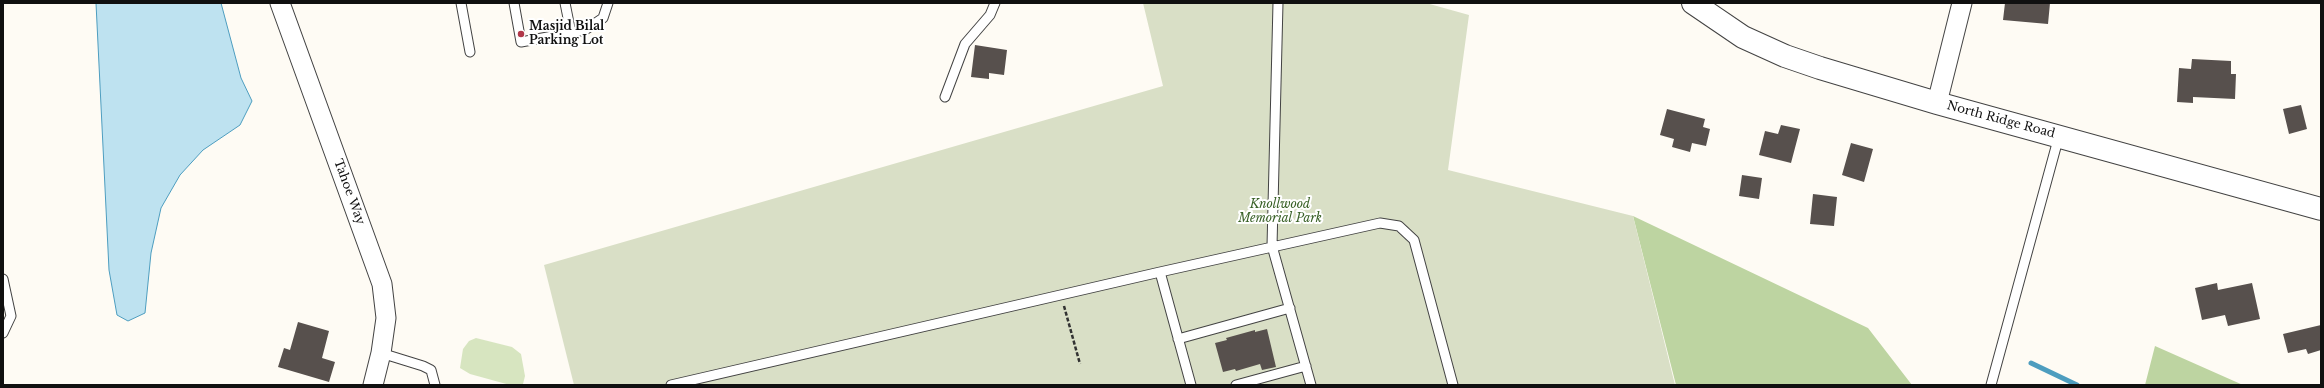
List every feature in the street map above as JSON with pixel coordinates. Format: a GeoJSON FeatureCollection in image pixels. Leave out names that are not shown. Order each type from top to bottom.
{"type":"FeatureCollection","features":[{"type":"Feature","properties":{"kind":"street","name":"Tahoe Way"},"geometry":{"type":"LineString","coordinates":[[280,3],[382,284],[386,318],[381,353],[373,385]]}},
{"type":"Feature","properties":{"kind":"street","name":"North Ridge Road"},"geometry":{"type":"LineString","coordinates":[[1693,3],[1743,37],[1785,56],[1937,103],[2321,209]]}},
{"type":"Feature","properties":{"kind":"street"},"geometry":{"type":"LineString","coordinates":[[1937,103],[1962,3]]}},
{"type":"Feature","properties":{"kind":"lane"},"geometry":{"type":"LineString","coordinates":[[461,3],[470,52]]}},
{"type":"Feature","properties":{"kind":"lane"},"geometry":{"type":"LineString","coordinates":[[514,3],[521,42],[585,30],[603,18],[608,3]]}},
{"type":"Feature","properties":{"kind":"lane"},"geometry":{"type":"LineString","coordinates":[[565,3],[570,33]]}},
{"type":"Feature","properties":{"kind":"lane"},"geometry":{"type":"LineString","coordinates":[[945,96],[965,44],[990,15],[995,3]]}},
{"type":"Feature","properties":{"kind":"lane"},"geometry":{"type":"LineString","coordinates":[[1278,3],[1272,246],[1311,385]]}},
{"type":"Feature","properties":{"kind":"lane"},"geometry":{"type":"LineString","coordinates":[[1991,385],[2059,136]]}},
{"type":"Feature","properties":{"kind":"lane"},"geometry":{"type":"LineString","coordinates":[[670,385],[1272,246],[1380,223],[1399,226],[1414,240],[1453,385]]}},
{"type":"Feature","properties":{"kind":"lane"},"geometry":{"type":"LineString","coordinates":[[1160,272],[1191,385]]}},
{"type":"Feature","properties":{"kind":"lane"},"geometry":{"type":"LineString","coordinates":[[3,280],[11,316],[3,333]]}},
{"type":"Feature","properties":{"kind":"lane"},"geometry":{"type":"LineString","coordinates":[[1178,339],[1290,308]]}},
{"type":"Feature","properties":{"kind":"lane"},"geometry":{"type":"LineString","coordinates":[[381,353],[431,370],[435,385]]}},
{"type":"Feature","properties":{"kind":"lane"},"geometry":{"type":"LineString","coordinates":[[1236,385],[1306,366]]}},
{"type":"Feature","properties":{"kind":"path"},"geometry":{"type":"LineString","coordinates":[[1061,295],[1080,364]]}},
{"type":"Feature","properties":{"kind":"green space","name":"Knollwood Memorial Park"},"geometry":{"type":"Polygon","coordinates":[[[1143,3],[1426,3],[1469,15],[1448,170],[1633,216],[1675,385],[574,385],[544,265],[1163,86],[1143,3]]]}},
{"type":"Feature","properties":{"kind":"green space"},"geometry":{"type":"Polygon","coordinates":[[[1633,216],[1868,328],[1912,385],[1676,385],[1633,216]]]}},
{"type":"Feature","properties":{"kind":"green space"},"geometry":{"type":"Polygon","coordinates":[[[476,338],[512,347],[521,354],[525,376],[523,384],[510,385],[470,374],[460,368],[463,349],[469,341],[476,338]]]}},
{"type":"Feature","properties":{"kind":"green space"},"geometry":{"type":"Polygon","coordinates":[[[2155,346],[2243,385],[2145,385],[2155,346]]]}},
{"type":"Feature","properties":{"kind":"water"},"geometry":{"type":"Polygon","coordinates":[[[96,3],[221,3],[241,78],[252,101],[240,125],[203,150],[180,175],[161,208],[151,253],[145,313],[128,321],[117,315],[109,270],[96,3]]]}},
{"type":"Feature","properties":{"kind":"building"},"geometry":{"type":"Polygon","coordinates":[[[2005,3],[2050,3],[2048,24],[2003,20],[2005,3]]]}},
{"type":"Feature","properties":{"kind":"building"},"geometry":{"type":"Polygon","coordinates":[[[975,45],[1007,50],[1004,75],[989,73],[989,79],[971,77],[975,45]]]}},
{"type":"Feature","properties":{"kind":"building"},"geometry":{"type":"Polygon","coordinates":[[[2192,59],[2231,61],[2231,74],[2236,74],[2235,99],[2193,97],[2193,103],[2177,102],[2179,68],[2191,69],[2192,59]]]}},
{"type":"Feature","properties":{"kind":"building"},"geometry":{"type":"Polygon","coordinates":[[[2301,105],[2307,129],[2289,134],[2283,109],[2301,105]]]}},
{"type":"Feature","properties":{"kind":"building"},"geometry":{"type":"Polygon","coordinates":[[[1667,109],[1705,119],[1703,127],[1710,129],[1706,146],[1692,143],[1690,152],[1672,147],[1674,139],[1660,135],[1667,109]]]}},
{"type":"Feature","properties":{"kind":"building"},"geometry":{"type":"Polygon","coordinates":[[[1781,125],[1800,129],[1791,163],[1759,155],[1765,131],[1778,134],[1781,125]]]}},
{"type":"Feature","properties":{"kind":"building"},"geometry":{"type":"Polygon","coordinates":[[[1851,143],[1873,149],[1864,182],[1842,175],[1851,143]]]}},
{"type":"Feature","properties":{"kind":"building"},"geometry":{"type":"Polygon","coordinates":[[[1742,175],[1762,178],[1759,199],[1739,196],[1742,175]]]}},
{"type":"Feature","properties":{"kind":"building"},"geometry":{"type":"Polygon","coordinates":[[[1813,194],[1837,197],[1834,226],[1810,224],[1813,194]]]}},
{"type":"Feature","properties":{"kind":"building"},"geometry":{"type":"Polygon","coordinates":[[[2217,283],[2218,290],[2252,283],[2260,319],[2228,326],[2225,315],[2202,320],[2195,288],[2217,283]]]}},
{"type":"Feature","properties":{"kind":"building"},"geometry":{"type":"Polygon","coordinates":[[[298,322],[329,331],[322,358],[335,362],[329,382],[278,367],[284,348],[290,350],[298,322]]]}},
{"type":"Feature","properties":{"kind":"building"},"geometry":{"type":"Polygon","coordinates":[[[2321,325],[2321,350],[2308,354],[2306,349],[2288,353],[2283,334],[2321,325]]]}},
{"type":"Feature","properties":{"kind":"building"},"geometry":{"type":"Polygon","coordinates":[[[1267,329],[1276,367],[1262,370],[1260,364],[1236,371],[1235,369],[1223,372],[1215,343],[1227,340],[1226,338],[1255,330],[1255,332],[1267,329]]]}},
{"type":"Feature","properties":{"kind":"waterway"},"geometry":{"type":"LineString","coordinates":[[2031,363],[2077,385]]}},
{"type":"Feature","properties":{"kind":"place","name":"Masjid Bilal Parking Lot"},"geometry":{"type":"Point","coordinates":[521,34]}}]}
